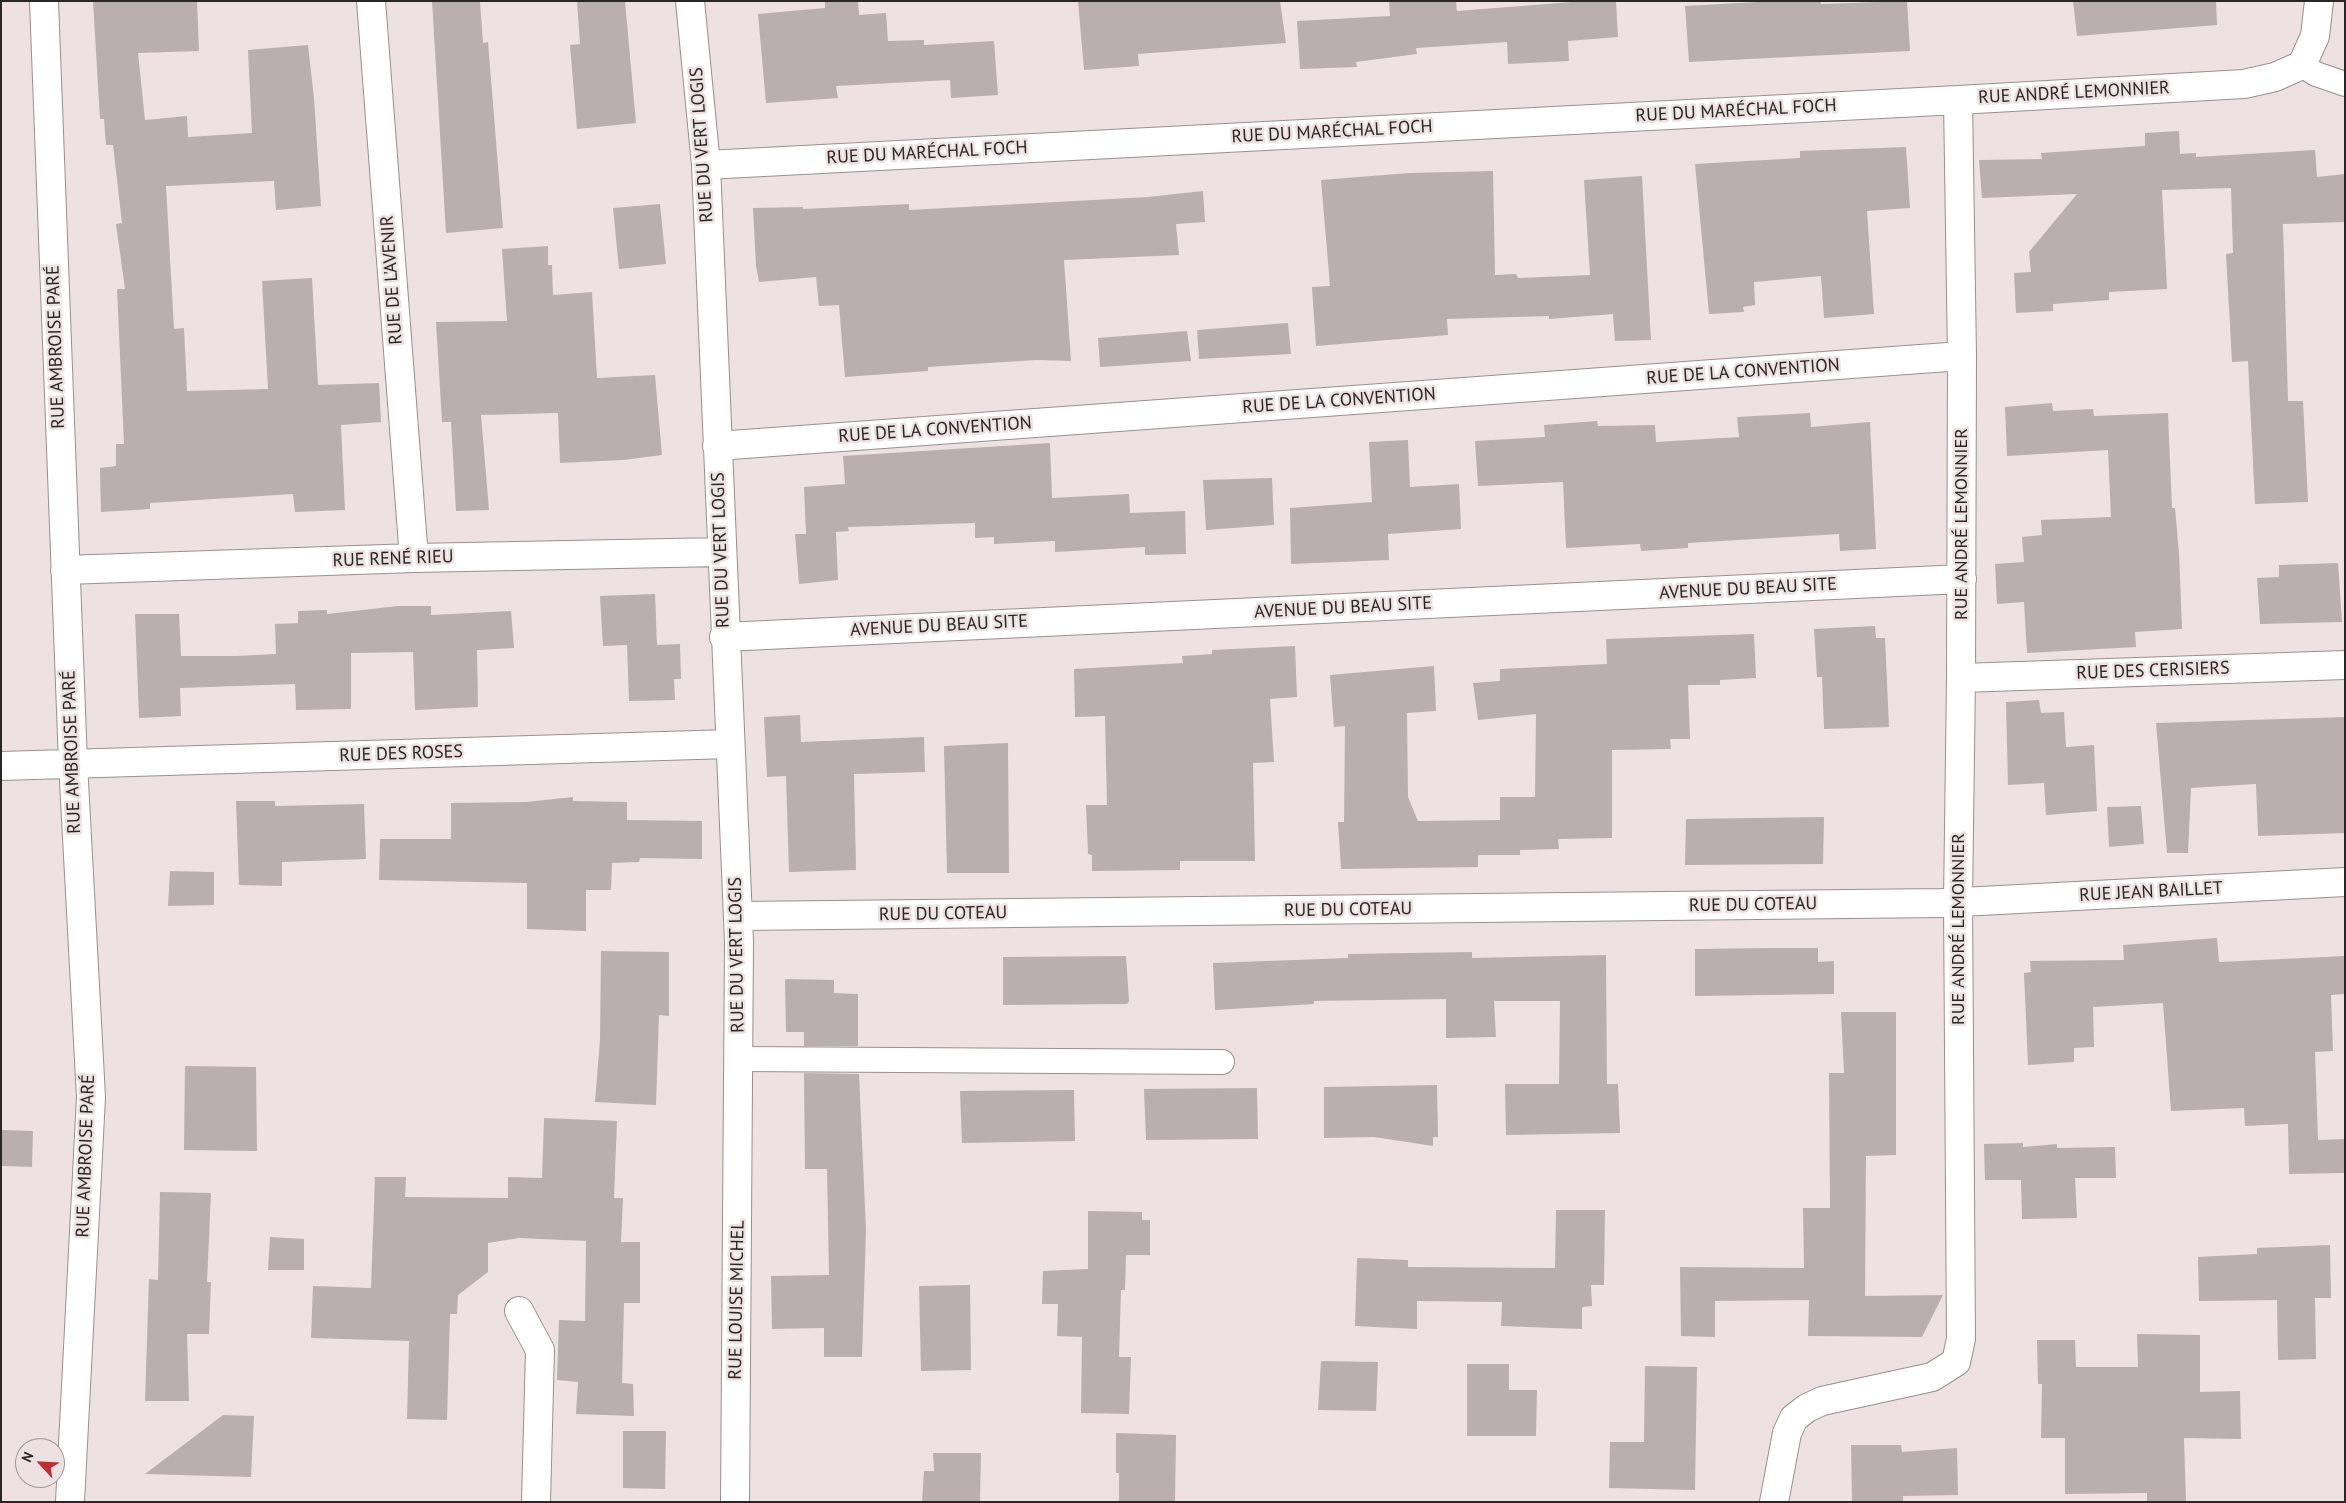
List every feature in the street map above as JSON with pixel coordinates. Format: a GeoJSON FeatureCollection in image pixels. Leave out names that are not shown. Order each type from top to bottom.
{"type":"FeatureCollection","features":[{"type":"Feature","properties":{"kind":"street","name":"RUE AMBROISE PARÉ"},"geometry":{"type":"LineString","coordinates":[[44,1],[73,763],[91,1097],[70,1502]]}},
{"type":"Feature","properties":{"kind":"street","name":"RUE DE L'AVENIR"},"geometry":{"type":"LineString","coordinates":[[371,1],[414,558]]}},
{"type":"Feature","properties":{"kind":"street","name":"RUE DU VERT LOGIS"},"geometry":{"type":"LineString","coordinates":[[690,1],[706,165],[724,636],[738,916],[739,1099]]}},
{"type":"Feature","properties":{"kind":"street"},"geometry":{"type":"LineString","coordinates":[[2302,65],[2315,36],[2319,1]]}},
{"type":"Feature","properties":{"kind":"street","name":"RUE ANDRÉ LEMONNIER"},"geometry":{"type":"LineString","coordinates":[[1774,1502],[1787,1433],[1794,1418],[1807,1408],[1822,1401],[1932,1377],[1956,1362],[1961,1339],[1958,902],[1962,579],[1962,356],[1958,100],[2244,84],[2275,77],[2302,65]]}},
{"type":"Feature","properties":{"kind":"street","name":"RUE DU MARÉCHAL FOCH"},"geometry":{"type":"LineString","coordinates":[[706,165],[1958,100]]}},
{"type":"Feature","properties":{"kind":"street","name":"RUE DE LA CONVENTION"},"geometry":{"type":"LineString","coordinates":[[717,446],[1962,356]]}},
{"type":"Feature","properties":{"kind":"street","name":"RUE RENÉ RIEU"},"geometry":{"type":"LineString","coordinates":[[65,570],[414,558],[721,552]]}},
{"type":"Feature","properties":{"kind":"street","name":"AVENUE DU BEAU SITE"},"geometry":{"type":"LineString","coordinates":[[724,636],[1962,579]]}},
{"type":"Feature","properties":{"kind":"street","name":"RUE DES CERISIERS"},"geometry":{"type":"LineString","coordinates":[[1961,678],[2345,665]]}},
{"type":"Feature","properties":{"kind":"street","name":"RUE DES ROSES"},"geometry":{"type":"LineString","coordinates":[[1,766],[730,744]]}},
{"type":"Feature","properties":{"kind":"street","name":"RUE JEAN BAILLET"},"geometry":{"type":"LineString","coordinates":[[1958,902],[2345,882]]}},
{"type":"Feature","properties":{"kind":"street","name":"RUE DU COTEAU"},"geometry":{"type":"LineString","coordinates":[[738,916],[1958,902]]}},
{"type":"Feature","properties":{"kind":"street","name":"RUE LOUISE MICHEL"},"geometry":{"type":"LineString","coordinates":[[734,1502],[739,1099]]}},
{"type":"Feature","properties":{"kind":"street"},"geometry":{"type":"LineString","coordinates":[[519,1311],[540,1350],[536,1502]]}},
{"type":"Feature","properties":{"kind":"lane"},"geometry":{"type":"LineString","coordinates":[[2302,65],[2316,74],[2345,84]]}},
{"type":"Feature","properties":{"kind":"lane"},"geometry":{"type":"LineString","coordinates":[[739,1059],[1222,1062]]}},
{"type":"Feature","properties":{"kind":"building"},"geometry":{"type":"Polygon","coordinates":[[[93,1],[197,1],[199,51],[138,53],[145,120],[187,116],[188,137],[252,133],[248,50],[308,45],[314,98],[321,206],[276,210],[274,181],[166,186],[174,329],[184,328],[187,391],[268,389],[262,281],[312,278],[318,385],[379,383],[381,422],[341,425],[345,510],[295,512],[293,494],[150,503],[150,509],[101,512],[100,468],[116,466],[116,444],[124,444],[117,289],[125,289],[116,224],[122,223],[113,145],[106,145],[104,119],[100,119],[93,1]]]}},
{"type":"Feature","properties":{"kind":"building"},"geometry":{"type":"Polygon","coordinates":[[[432,1],[480,1],[483,43],[488,42],[503,228],[446,233],[432,1]]]}},
{"type":"Feature","properties":{"kind":"building"},"geometry":{"type":"Polygon","coordinates":[[[577,1],[625,1],[636,123],[577,129],[570,45],[580,44],[577,1]]]}},
{"type":"Feature","properties":{"kind":"building"},"geometry":{"type":"Polygon","coordinates":[[[825,1],[858,1],[859,15],[886,13],[888,41],[924,40],[924,45],[994,41],[998,95],[951,98],[950,80],[836,86],[838,98],[766,103],[758,14],[825,8],[825,1]]]}},
{"type":"Feature","properties":{"kind":"building"},"geometry":{"type":"Polygon","coordinates":[[[1078,1],[1280,1],[1286,43],[1138,54],[1139,66],[1084,70],[1078,1]]]}},
{"type":"Feature","properties":{"kind":"building"},"geometry":{"type":"Polygon","coordinates":[[[1389,1],[1456,1],[1457,11],[1585,1],[1616,1],[1618,37],[1568,41],[1569,61],[1508,64],[1507,42],[1416,48],[1417,54],[1356,62],[1357,67],[1300,69],[1297,21],[1390,16],[1389,1]]]}},
{"type":"Feature","properties":{"kind":"building"},"geometry":{"type":"Polygon","coordinates":[[[1775,1],[1821,1],[1821,4],[1907,1],[1910,51],[1689,62],[1685,6],[1775,1]]]}},
{"type":"Feature","properties":{"kind":"building"},"geometry":{"type":"Polygon","coordinates":[[[2073,1],[2216,1],[2217,25],[2077,36],[2073,1]]]}},
{"type":"Feature","properties":{"kind":"building"},"geometry":{"type":"Polygon","coordinates":[[[2179,131],[2180,154],[2196,153],[2196,157],[2315,150],[2317,177],[2345,174],[2345,222],[2283,224],[2288,401],[2303,401],[2308,502],[2255,504],[2248,361],[2232,362],[2226,254],[2233,253],[2231,188],[2162,190],[2167,289],[2109,292],[2109,300],[2053,304],[2053,311],[2016,313],[2014,273],[2031,272],[2029,252],[2077,194],[1982,198],[1979,160],[2042,159],[2041,153],[2145,146],[2145,133],[2179,131]]]}},
{"type":"Feature","properties":{"kind":"building"},"geometry":{"type":"Polygon","coordinates":[[[1906,147],[1910,208],[1867,211],[1874,314],[1824,318],[1821,276],[1754,282],[1755,305],[1743,307],[1744,312],[1709,314],[1695,164],[1800,158],[1800,151],[1906,147]]]}},
{"type":"Feature","properties":{"kind":"building"},"geometry":{"type":"Polygon","coordinates":[[[1493,171],[1495,275],[1516,274],[1518,278],[1590,275],[1584,180],[1642,176],[1651,340],[1615,341],[1613,314],[1549,319],[1549,316],[1447,319],[1448,335],[1316,346],[1312,287],[1330,286],[1321,180],[1409,173],[1493,171]]]}},
{"type":"Feature","properties":{"kind":"building"},"geometry":{"type":"Polygon","coordinates":[[[1203,191],[1205,222],[1176,224],[1179,255],[1064,260],[1071,361],[1036,360],[928,367],[928,371],[845,377],[839,305],[819,306],[816,277],[759,282],[756,266],[753,208],[803,207],[803,209],[909,204],[909,210],[1148,197],[1203,191]]]}},
{"type":"Feature","properties":{"kind":"building"},"geometry":{"type":"Polygon","coordinates":[[[660,204],[666,264],[619,269],[613,208],[660,204]]]}},
{"type":"Feature","properties":{"kind":"building"},"geometry":{"type":"Polygon","coordinates":[[[548,246],[548,265],[552,265],[553,295],[592,292],[597,378],[655,375],[662,455],[623,460],[560,463],[558,413],[481,415],[489,510],[456,511],[451,422],[442,422],[436,322],[507,321],[502,249],[548,246]]]}},
{"type":"Feature","properties":{"kind":"building"},"geometry":{"type":"Polygon","coordinates":[[[1288,323],[1291,354],[1199,359],[1197,330],[1288,323]]]}},
{"type":"Feature","properties":{"kind":"building"},"geometry":{"type":"Polygon","coordinates":[[[1187,331],[1191,361],[1100,367],[1098,338],[1187,331]]]}},
{"type":"Feature","properties":{"kind":"building"},"geometry":{"type":"Polygon","coordinates":[[[2052,403],[2053,411],[2093,409],[2094,416],[2168,413],[2172,508],[2175,508],[2179,553],[2182,629],[2135,632],[2136,647],[2027,653],[2024,602],[1997,604],[1995,564],[2024,562],[2022,537],[2042,535],[2041,520],[2111,517],[2108,450],[2007,456],[2005,407],[2052,403]]]}},
{"type":"Feature","properties":{"kind":"building"},"geometry":{"type":"Polygon","coordinates":[[[1810,413],[1811,427],[1870,422],[1876,549],[1840,551],[1839,534],[1688,543],[1688,548],[1641,551],[1640,544],[1566,548],[1563,482],[1478,486],[1475,441],[1545,437],[1544,425],[1597,421],[1598,426],[1655,425],[1656,442],[1739,437],[1737,417],[1810,413]]]}},
{"type":"Feature","properties":{"kind":"building"},"geometry":{"type":"Polygon","coordinates":[[[1408,440],[1410,487],[1459,484],[1461,529],[1388,534],[1389,560],[1291,564],[1290,508],[1372,502],[1369,442],[1408,440]]]}},
{"type":"Feature","properties":{"kind":"building"},"geometry":{"type":"Polygon","coordinates":[[[1050,443],[1052,498],[1129,494],[1130,513],[1185,511],[1186,554],[1145,555],[1145,547],[1055,552],[1055,541],[994,544],[994,537],[975,538],[975,523],[848,527],[849,531],[836,532],[838,580],[799,584],[795,534],[806,534],[804,487],[845,484],[843,456],[1050,443]]]}},
{"type":"Feature","properties":{"kind":"building"},"geometry":{"type":"Polygon","coordinates":[[[1272,478],[1274,525],[1206,530],[1203,480],[1272,478]]]}},
{"type":"Feature","properties":{"kind":"building"},"geometry":{"type":"Polygon","coordinates":[[[2338,563],[2342,622],[2260,624],[2257,578],[2279,577],[2279,565],[2338,563]]]}},
{"type":"Feature","properties":{"kind":"building"},"geometry":{"type":"Polygon","coordinates":[[[655,594],[657,645],[680,644],[681,679],[674,679],[675,700],[629,701],[627,645],[603,646],[600,596],[655,594]]]}},
{"type":"Feature","properties":{"kind":"building"},"geometry":{"type":"Polygon","coordinates":[[[398,606],[431,606],[431,615],[511,611],[514,648],[477,650],[478,707],[415,710],[413,652],[351,653],[351,709],[296,710],[295,684],[180,688],[181,716],[139,718],[135,614],[179,614],[181,656],[236,656],[276,654],[275,624],[298,623],[298,611],[327,610],[327,614],[398,606]]]}},
{"type":"Feature","properties":{"kind":"building"},"geometry":{"type":"Polygon","coordinates":[[[1875,626],[1876,638],[1885,638],[1889,727],[1824,729],[1822,677],[1817,677],[1814,629],[1875,626]]]}},
{"type":"Feature","properties":{"kind":"building"},"geometry":{"type":"Polygon","coordinates":[[[1754,634],[1756,678],[1720,680],[1720,685],[1688,685],[1690,739],[1670,739],[1671,749],[1612,750],[1612,838],[1558,839],[1559,849],[1520,850],[1520,855],[1478,855],[1478,867],[1341,869],[1338,822],[1344,822],[1345,726],[1334,727],[1330,675],[1434,666],[1436,711],[1407,713],[1408,797],[1418,821],[1500,820],[1500,797],[1535,797],[1536,714],[1478,720],[1473,683],[1500,681],[1500,669],[1607,664],[1606,639],[1754,634]]]}},
{"type":"Feature","properties":{"kind":"building"},"geometry":{"type":"Polygon","coordinates":[[[1295,646],[1297,697],[1270,699],[1274,762],[1253,763],[1255,861],[1180,861],[1180,870],[1092,871],[1092,855],[1088,854],[1086,805],[1107,805],[1105,716],[1075,717],[1074,669],[1183,663],[1182,656],[1212,654],[1212,650],[1295,646]]]}},
{"type":"Feature","properties":{"kind":"building"},"geometry":{"type":"Polygon","coordinates":[[[2039,700],[2041,713],[2064,712],[2066,747],[2094,745],[2097,811],[2046,815],[2044,783],[2008,785],[2006,702],[2039,700]]]}},
{"type":"Feature","properties":{"kind":"building"},"geometry":{"type":"Polygon","coordinates":[[[800,715],[801,742],[924,737],[925,772],[854,774],[856,870],[789,872],[786,776],[767,777],[764,717],[800,715]]]}},
{"type":"Feature","properties":{"kind":"building"},"geometry":{"type":"Polygon","coordinates":[[[2345,717],[2345,833],[2258,836],[2256,784],[2191,788],[2188,853],[2167,853],[2156,723],[2345,717]]]}},
{"type":"Feature","properties":{"kind":"building"},"geometry":{"type":"Polygon","coordinates":[[[1008,743],[1009,873],[947,873],[944,746],[1008,743]]]}},
{"type":"Feature","properties":{"kind":"building"},"geometry":{"type":"Polygon","coordinates":[[[573,797],[573,801],[627,802],[627,820],[702,821],[702,859],[640,858],[639,862],[612,863],[611,890],[586,890],[586,931],[527,929],[527,883],[379,880],[380,839],[451,839],[451,803],[526,802],[573,797]]]}},
{"type":"Feature","properties":{"kind":"building"},"geometry":{"type":"Polygon","coordinates":[[[236,801],[275,801],[275,806],[364,804],[366,859],[282,862],[282,886],[239,885],[236,801]]]}},
{"type":"Feature","properties":{"kind":"building"},"geometry":{"type":"Polygon","coordinates":[[[2141,806],[2144,844],[2109,847],[2107,807],[2141,806]]]}},
{"type":"Feature","properties":{"kind":"building"},"geometry":{"type":"Polygon","coordinates":[[[1824,817],[1823,864],[1685,865],[1686,819],[1824,817]]]}},
{"type":"Feature","properties":{"kind":"building"},"geometry":{"type":"Polygon","coordinates":[[[170,871],[214,872],[214,905],[168,906],[170,871]]]}},
{"type":"Feature","properties":{"kind":"building"},"geometry":{"type":"Polygon","coordinates":[[[2217,938],[2219,962],[2345,956],[2345,994],[2331,995],[2333,1051],[2315,1052],[2318,1140],[2345,1139],[2345,1173],[2289,1174],[2288,1124],[2245,1126],[2244,1108],[2171,1111],[2163,1003],[2093,1007],[2094,1047],[2074,1048],[2074,1062],[2028,1065],[2024,973],[2031,972],[2030,961],[2124,960],[2123,945],[2217,938]]]}},
{"type":"Feature","properties":{"kind":"building"},"geometry":{"type":"Polygon","coordinates":[[[1818,948],[1818,962],[1834,961],[1834,994],[1695,996],[1695,949],[1818,948]]]}},
{"type":"Feature","properties":{"kind":"building"},"geometry":{"type":"Polygon","coordinates":[[[601,951],[669,952],[669,1016],[659,1015],[656,1105],[595,1102],[600,1040],[601,951]]]}},
{"type":"Feature","properties":{"kind":"building"},"geometry":{"type":"Polygon","coordinates":[[[1472,952],[1472,958],[1606,955],[1607,1084],[1618,1084],[1620,1133],[1506,1135],[1505,1084],[1559,1084],[1560,1001],[1494,1001],[1496,1037],[1446,1038],[1446,999],[1314,1001],[1314,1004],[1215,1010],[1213,963],[1348,958],[1348,954],[1472,952]]]}},
{"type":"Feature","properties":{"kind":"building"},"geometry":{"type":"Polygon","coordinates":[[[1126,956],[1129,1001],[1127,1004],[1003,1005],[1003,957],[1126,956]]]}},
{"type":"Feature","properties":{"kind":"building"},"geometry":{"type":"Polygon","coordinates":[[[785,979],[834,980],[834,993],[858,994],[858,1046],[804,1046],[804,1032],[786,1032],[785,979]]]}},
{"type":"Feature","properties":{"kind":"building"},"geometry":{"type":"Polygon","coordinates":[[[1841,1012],[1896,1012],[1896,1155],[1866,1156],[1865,1296],[1943,1295],[1922,1337],[1808,1336],[1809,1300],[1715,1301],[1715,1337],[1681,1336],[1680,1267],[1804,1268],[1803,1208],[1830,1208],[1829,1073],[1844,1073],[1841,1012]]]}},
{"type":"Feature","properties":{"kind":"building"},"geometry":{"type":"Polygon","coordinates":[[[185,1066],[256,1067],[257,1151],[184,1150],[185,1066]]]}},
{"type":"Feature","properties":{"kind":"building"},"geometry":{"type":"Polygon","coordinates":[[[804,1073],[859,1074],[866,1230],[862,1357],[824,1357],[824,1328],[772,1329],[771,1276],[829,1275],[827,1169],[805,1169],[804,1073]]]}},
{"type":"Feature","properties":{"kind":"building"},"geometry":{"type":"Polygon","coordinates":[[[1437,1085],[1438,1137],[1433,1137],[1433,1146],[1374,1137],[1324,1138],[1324,1087],[1437,1085]]]}},
{"type":"Feature","properties":{"kind":"building"},"geometry":{"type":"Polygon","coordinates":[[[1257,1088],[1258,1139],[1146,1140],[1144,1089],[1257,1088]]]}},
{"type":"Feature","properties":{"kind":"building"},"geometry":{"type":"Polygon","coordinates":[[[1074,1090],[1075,1141],[962,1143],[960,1091],[1074,1090]]]}},
{"type":"Feature","properties":{"kind":"building"},"geometry":{"type":"Polygon","coordinates":[[[544,1118],[617,1121],[614,1198],[623,1198],[621,1242],[640,1242],[640,1303],[624,1303],[622,1383],[633,1384],[634,1416],[576,1414],[578,1382],[557,1380],[559,1320],[585,1321],[586,1241],[519,1238],[488,1243],[488,1272],[458,1295],[457,1314],[450,1314],[447,1420],[407,1419],[409,1341],[311,1338],[313,1286],[371,1288],[375,1177],[406,1177],[405,1197],[508,1198],[508,1177],[542,1178],[544,1118]]]}},
{"type":"Feature","properties":{"kind":"building"},"geometry":{"type":"Polygon","coordinates":[[[1,1130],[33,1131],[32,1167],[1,1166],[1,1130]]]}},
{"type":"Feature","properties":{"kind":"building"},"geometry":{"type":"Polygon","coordinates":[[[2023,1143],[2023,1147],[2057,1144],[2057,1148],[2115,1147],[2116,1178],[2075,1178],[2077,1218],[2022,1219],[2021,1180],[1985,1180],[1984,1144],[2023,1143]]]}},
{"type":"Feature","properties":{"kind":"building"},"geometry":{"type":"Polygon","coordinates":[[[160,1192],[211,1193],[207,1282],[211,1282],[209,1334],[187,1334],[189,1401],[145,1401],[149,1279],[158,1280],[160,1192]]]}},
{"type":"Feature","properties":{"kind":"building"},"geometry":{"type":"Polygon","coordinates":[[[1556,1210],[1605,1210],[1604,1285],[1591,1285],[1592,1306],[1582,1307],[1582,1329],[1501,1326],[1502,1302],[1417,1301],[1417,1329],[1355,1326],[1357,1258],[1408,1260],[1408,1267],[1555,1268],[1556,1210]]]}},
{"type":"Feature","properties":{"kind":"building"},"geometry":{"type":"Polygon","coordinates":[[[1088,1211],[1142,1212],[1142,1220],[1150,1220],[1150,1255],[1126,1255],[1125,1290],[1121,1290],[1119,1357],[1131,1357],[1129,1414],[1081,1413],[1082,1337],[1057,1336],[1058,1304],[1042,1304],[1043,1271],[1088,1269],[1088,1211]]]}},
{"type":"Feature","properties":{"kind":"building"},"geometry":{"type":"Polygon","coordinates":[[[270,1237],[304,1239],[304,1270],[268,1270],[270,1237]]]}},
{"type":"Feature","properties":{"kind":"building"},"geometry":{"type":"Polygon","coordinates":[[[2330,1245],[2331,1298],[2315,1298],[2316,1359],[2278,1360],[2277,1300],[2199,1301],[2198,1257],[2257,1254],[2257,1248],[2330,1245]]]}},
{"type":"Feature","properties":{"kind":"building"},"geometry":{"type":"Polygon","coordinates":[[[970,1285],[971,1370],[921,1371],[919,1286],[970,1285]]]}},
{"type":"Feature","properties":{"kind":"building"},"geometry":{"type":"Polygon","coordinates":[[[2137,1334],[2200,1335],[2200,1392],[2240,1391],[2241,1439],[2184,1438],[2186,1502],[2147,1502],[2147,1493],[2065,1494],[2065,1438],[2041,1438],[2042,1384],[2038,1384],[2037,1340],[2075,1340],[2076,1367],[2138,1367],[2137,1334]]]}},
{"type":"Feature","properties":{"kind":"building"},"geometry":{"type":"Polygon","coordinates":[[[1321,1361],[1378,1362],[1376,1411],[1318,1410],[1321,1361]]]}},
{"type":"Feature","properties":{"kind":"building"},"geometry":{"type":"Polygon","coordinates":[[[1467,1364],[1509,1364],[1509,1390],[1537,1390],[1536,1436],[1467,1436],[1467,1364]]]}},
{"type":"Feature","properties":{"kind":"building"},"geometry":{"type":"Polygon","coordinates":[[[1645,1366],[1697,1367],[1695,1490],[1609,1488],[1610,1442],[1644,1442],[1645,1366]]]}},
{"type":"Feature","properties":{"kind":"building"},"geometry":{"type":"Polygon","coordinates":[[[223,1415],[254,1416],[251,1477],[145,1474],[223,1415]]]}},
{"type":"Feature","properties":{"kind":"building"},"geometry":{"type":"Polygon","coordinates":[[[623,1431],[666,1431],[665,1489],[623,1488],[623,1431]]]}},
{"type":"Feature","properties":{"kind":"building"},"geometry":{"type":"Polygon","coordinates":[[[1116,1433],[1176,1435],[1175,1502],[1119,1501],[1119,1473],[1116,1473],[1116,1433]]]}},
{"type":"Feature","properties":{"kind":"building"},"geometry":{"type":"Polygon","coordinates":[[[1851,1445],[1901,1445],[1902,1452],[1957,1448],[1958,1495],[1903,1496],[1903,1502],[1852,1502],[1851,1445]]]}},
{"type":"Feature","properties":{"kind":"building"},"geometry":{"type":"Polygon","coordinates":[[[933,1453],[981,1453],[980,1502],[922,1502],[924,1471],[934,1471],[933,1453]]]}}]}
